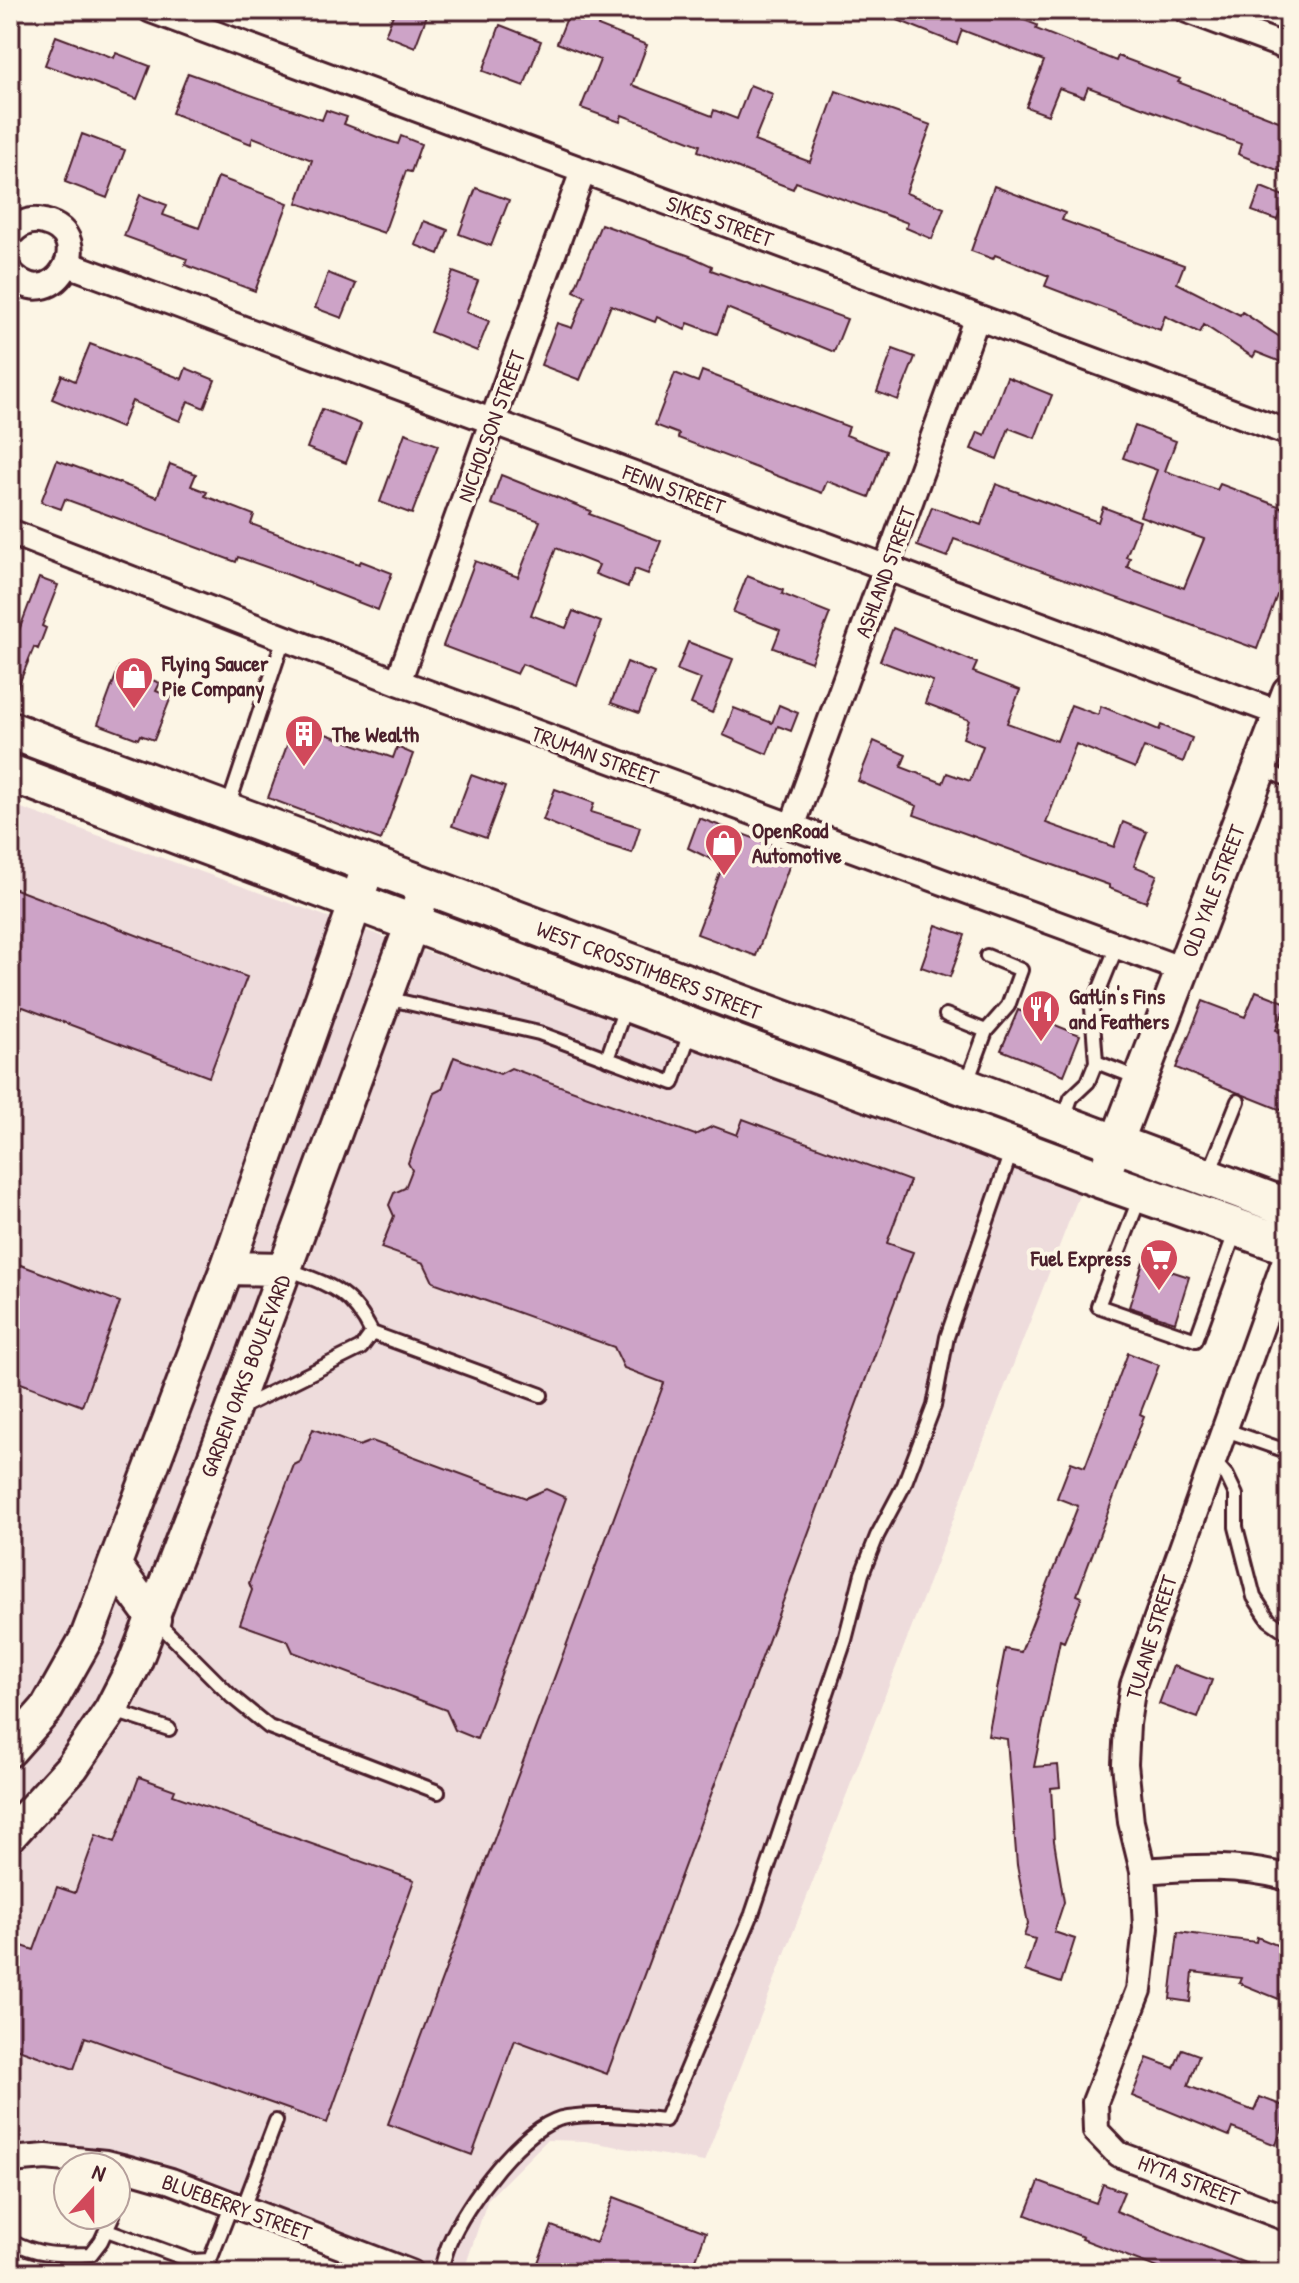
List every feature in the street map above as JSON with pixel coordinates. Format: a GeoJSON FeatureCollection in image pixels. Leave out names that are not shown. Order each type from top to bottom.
{"type":"FeatureCollection","features":[{"type":"Feature","properties":{"kind":"main road","name":"WEST CROSSTIMBERS STREET"},"geometry":{"type":"LineString","coordinates":[[10,730],[1116,1145],[1200,1195],[1236,1228],[1289,1248]]}},
{"type":"Feature","properties":{"kind":"main road","name":"WEST CROSSTIMBERS STREET"},"geometry":{"type":"LineString","coordinates":[[10,773],[1141,1194],[1200,1195],[1289,1208]]}},
{"type":"Feature","properties":{"kind":"main road"},"geometry":{"type":"LineString","coordinates":[[197,844],[219,808]]}},
{"type":"Feature","properties":{"kind":"main road"},"geometry":{"type":"LineString","coordinates":[[731,1042],[744,1005]]}},
{"type":"Feature","properties":{"kind":"street","name":"SIKES STREET"},"geometry":{"type":"LineString","coordinates":[[151,10],[1289,433]]}},
{"type":"Feature","properties":{"kind":"street"},"geometry":{"type":"LineString","coordinates":[[1187,10],[1289,48]]}},
{"type":"Feature","properties":{"kind":"street","name":"NICHOLSON STREET"},"geometry":{"type":"LineString","coordinates":[[398,682],[583,171]]}},
{"type":"Feature","properties":{"kind":"street"},"geometry":{"type":"LineString","coordinates":[[10,234],[26,222],[37,220],[56,226],[68,243],[68,264],[54,282],[43,286],[21,283],[10,272]]}},
{"type":"Feature","properties":{"kind":"street","name":"FENN STREET"},"geometry":{"type":"LineString","coordinates":[[68,264],[886,568],[1285,703]]}},
{"type":"Feature","properties":{"kind":"street","name":"ASHLAND STREET"},"geometry":{"type":"LineString","coordinates":[[792,827],[977,317]]}},
{"type":"Feature","properties":{"kind":"street","name":"TRUMAN STREET"},"geometry":{"type":"LineString","coordinates":[[10,532],[398,682],[1183,970]]}},
{"type":"Feature","properties":{"kind":"street","name":"OLD YALE STREET"},"geometry":{"type":"LineString","coordinates":[[1102,1180],[1183,970],[1274,774],[1285,703]]}},
{"type":"Feature","properties":{"kind":"street"},"geometry":{"type":"LineString","coordinates":[[10,1750],[47,1708],[87,1637],[227,1268],[369,865]]}},
{"type":"Feature","properties":{"kind":"street","name":"GARDEN OAKS BOULEVARD"},"geometry":{"type":"LineString","coordinates":[[10,1835],[72,1767],[111,1710],[154,1619],[426,886]]}},
{"type":"Feature","properties":{"kind":"street","name":"TULANE STREET"},"geometry":{"type":"LineString","coordinates":[[1096,2131],[1095,2102],[1139,1990],[1146,1928],[1143,1871],[1131,1822],[1125,1764],[1133,1685],[1289,1248]]}},
{"type":"Feature","properties":{"kind":"street"},"geometry":{"type":"LineString","coordinates":[[227,1268],[285,1269]]}},
{"type":"Feature","properties":{"kind":"street"},"geometry":{"type":"LineString","coordinates":[[115,1566],[154,1619]]}},
{"type":"Feature","properties":{"kind":"street"},"geometry":{"type":"LineString","coordinates":[[1143,1871],[1216,1866],[1266,1871],[1289,1878]]}},
{"type":"Feature","properties":{"kind":"street","name":"HYTA STREET"},"geometry":{"type":"LineString","coordinates":[[1096,2131],[1118,2154],[1289,2219]]}},
{"type":"Feature","properties":{"kind":"street","name":"BLUEBERRY STREET"},"geometry":{"type":"LineString","coordinates":[[10,2160],[52,2158]]}},
{"type":"Feature","properties":{"kind":"street","name":"BLUEBERRY STREET"},"geometry":{"type":"LineString","coordinates":[[132,2170],[237,2206],[350,2262],[411,2273]]}},
{"type":"Feature","properties":{"kind":"lane"},"geometry":{"type":"LineString","coordinates":[[219,808],[284,638]]}},
{"type":"Feature","properties":{"kind":"lane"},"geometry":{"type":"LineString","coordinates":[[1062,1124],[1071,1098],[1088,1082],[1096,1062],[1092,1008],[1117,946]]}},
{"type":"Feature","properties":{"kind":"lane"},"geometry":{"type":"LineString","coordinates":[[965,1088],[986,1031],[1008,1006],[1021,970],[987,956]]}},
{"type":"Feature","properties":{"kind":"lane"},"geometry":{"type":"LineString","coordinates":[[386,998],[539,1033],[673,1083],[691,1027]]}},
{"type":"Feature","properties":{"kind":"lane"},"geometry":{"type":"LineString","coordinates":[[607,1059],[627,1003]]}},
{"type":"Feature","properties":{"kind":"lane"},"geometry":{"type":"LineString","coordinates":[[946,1015],[986,1031]]}},
{"type":"Feature","properties":{"kind":"lane"},"geometry":{"type":"LineString","coordinates":[[1096,1062],[1141,1079]]}},
{"type":"Feature","properties":{"kind":"lane"},"geometry":{"type":"LineString","coordinates":[[1200,1195],[1238,1101]]}},
{"type":"Feature","properties":{"kind":"lane"},"geometry":{"type":"LineString","coordinates":[[440,2273],[449,2243],[474,2199],[501,2164],[537,2130],[565,2117],[613,2115],[665,2120],[752,1914],[845,1640],[862,1574],[877,1536],[904,1485],[934,1406],[947,1337],[1013,1147]]}},
{"type":"Feature","properties":{"kind":"lane"},"geometry":{"type":"LineString","coordinates":[[1141,1194],[1098,1306],[1196,1340],[1236,1228]]}},
{"type":"Feature","properties":{"kind":"lane"},"geometry":{"type":"LineString","coordinates":[[285,1269],[338,1288],[365,1318],[372,1333],[541,1395]]}},
{"type":"Feature","properties":{"kind":"lane"},"geometry":{"type":"LineString","coordinates":[[232,1412],[361,1348],[372,1333]]}},
{"type":"Feature","properties":{"kind":"lane"},"geometry":{"type":"LineString","coordinates":[[1223,1429],[1289,1452]]}},
{"type":"Feature","properties":{"kind":"lane"},"geometry":{"type":"LineString","coordinates":[[1212,1459],[1227,1476],[1236,1495],[1236,1527],[1254,1597],[1269,1620],[1289,1634]]}},
{"type":"Feature","properties":{"kind":"lane"},"geometry":{"type":"LineString","coordinates":[[154,1619],[231,1696],[269,1727],[438,1792]]}},
{"type":"Feature","properties":{"kind":"lane"},"geometry":{"type":"LineString","coordinates":[[111,1710],[169,1729]]}},
{"type":"Feature","properties":{"kind":"lane"},"geometry":{"type":"LineString","coordinates":[[110,2231],[192,2261],[210,2260],[276,2121]]}},
{"type":"Feature","properties":{"kind":"lane"},"geometry":{"type":"LineString","coordinates":[[10,2240],[25,2249],[51,2255],[91,2254],[106,2231]]}},
{"type":"Feature","properties":{"kind":"shaded area"},"geometry":{"type":"Polygon","coordinates":[[[10,804],[1083,1185],[704,2162],[585,2141],[547,2140],[488,2199],[463,2273],[449,2273],[156,2160],[132,2157],[132,2151],[85,2151],[29,2144],[10,2147],[10,804]]]}},
{"type":"Feature","properties":{"kind":"building"},"geometry":{"type":"Polygon","coordinates":[[[395,10],[429,10],[415,47],[385,35],[395,10]]]}},
{"type":"Feature","properties":{"kind":"building"},"geometry":{"type":"Polygon","coordinates":[[[570,10],[604,10],[598,26],[647,45],[632,85],[712,116],[714,110],[737,119],[750,85],[773,94],[754,141],[810,162],[836,91],[931,125],[906,193],[944,208],[932,239],[906,228],[908,223],[796,182],[793,189],[748,172],[698,151],[700,145],[622,115],[620,122],[581,108],[600,60],[557,43],[570,10]]]}},
{"type":"Feature","properties":{"kind":"building"},"geometry":{"type":"Polygon","coordinates":[[[873,10],[998,10],[1116,61],[1118,56],[1289,125],[1289,155],[1282,172],[1238,154],[1241,144],[1088,87],[1084,97],[1059,88],[1048,115],[1026,107],[1044,61],[962,30],[957,44],[873,10]]]}},
{"type":"Feature","properties":{"kind":"building"},"geometry":{"type":"Polygon","coordinates":[[[500,25],[541,41],[524,86],[483,71],[500,25]]]}},
{"type":"Feature","properties":{"kind":"building"},"geometry":{"type":"Polygon","coordinates":[[[56,36],[114,58],[116,53],[150,66],[137,99],[45,65],[56,36]]]}},
{"type":"Feature","properties":{"kind":"building"},"geometry":{"type":"Polygon","coordinates":[[[188,73],[322,120],[326,110],[347,117],[344,124],[398,144],[401,136],[421,144],[411,172],[406,171],[384,233],[297,203],[312,160],[253,137],[251,144],[172,113],[188,73]]]}},
{"type":"Feature","properties":{"kind":"building"},"geometry":{"type":"Polygon","coordinates":[[[82,134],[125,150],[107,198],[65,182],[82,134]]]}},
{"type":"Feature","properties":{"kind":"building"},"geometry":{"type":"Polygon","coordinates":[[[218,177],[288,203],[255,291],[185,265],[187,259],[124,236],[140,195],[167,205],[163,215],[199,228],[218,177]]]}},
{"type":"Feature","properties":{"kind":"building"},"geometry":{"type":"Polygon","coordinates":[[[994,186],[1065,213],[1062,220],[1184,265],[1177,283],[1240,315],[1242,312],[1289,343],[1289,365],[1256,352],[1253,357],[1204,325],[1200,333],[1165,316],[1160,330],[1045,286],[1049,276],[995,255],[993,259],[971,251],[994,186]]]}},
{"type":"Feature","properties":{"kind":"building"},"geometry":{"type":"Polygon","coordinates":[[[1261,187],[1286,197],[1277,220],[1252,211],[1261,187]]]}},
{"type":"Feature","properties":{"kind":"building"},"geometry":{"type":"Polygon","coordinates":[[[476,188],[509,200],[491,246],[459,234],[476,188]]]}},
{"type":"Feature","properties":{"kind":"building"},"geometry":{"type":"Polygon","coordinates":[[[424,221],[448,230],[439,254],[415,245],[424,221]]]}},
{"type":"Feature","properties":{"kind":"building"},"geometry":{"type":"Polygon","coordinates":[[[601,224],[690,256],[712,266],[711,270],[847,319],[834,352],[727,308],[717,334],[688,323],[685,330],[657,317],[655,322],[611,305],[580,380],[541,365],[557,323],[572,328],[585,296],[574,291],[601,224]]]}},
{"type":"Feature","properties":{"kind":"building"},"geometry":{"type":"Polygon","coordinates":[[[453,272],[478,281],[466,312],[489,321],[477,351],[430,332],[453,272]]]}},
{"type":"Feature","properties":{"kind":"building"},"geometry":{"type":"Polygon","coordinates":[[[328,273],[356,284],[342,318],[315,308],[328,273]]]}},
{"type":"Feature","properties":{"kind":"building"},"geometry":{"type":"Polygon","coordinates":[[[90,344],[182,379],[186,368],[215,380],[204,408],[188,401],[180,421],[132,401],[121,428],[52,399],[62,375],[75,381],[90,344]]]}},
{"type":"Feature","properties":{"kind":"building"},"geometry":{"type":"Polygon","coordinates":[[[893,349],[915,357],[898,400],[877,392],[893,349]]]}},
{"type":"Feature","properties":{"kind":"building"},"geometry":{"type":"Polygon","coordinates":[[[702,371],[849,427],[846,435],[886,451],[869,497],[827,481],[822,493],[678,438],[679,434],[655,425],[675,373],[698,382],[702,371]]]}},
{"type":"Feature","properties":{"kind":"building"},"geometry":{"type":"Polygon","coordinates":[[[1007,377],[1052,395],[1035,438],[1009,428],[997,459],[971,449],[978,432],[985,435],[1007,377]]]}},
{"type":"Feature","properties":{"kind":"building"},"geometry":{"type":"Polygon","coordinates":[[[322,409],[361,424],[346,463],[307,448],[322,409]]]}},
{"type":"Feature","properties":{"kind":"building"},"geometry":{"type":"Polygon","coordinates":[[[1135,426],[1176,441],[1165,471],[1217,490],[1220,484],[1289,510],[1289,576],[1283,596],[1277,595],[1257,649],[954,539],[947,557],[917,546],[932,507],[981,525],[996,484],[1098,522],[1103,507],[1140,521],[1126,557],[1130,558],[1127,567],[1184,588],[1204,539],[1140,516],[1157,470],[1123,458],[1135,426]]]}},
{"type":"Feature","properties":{"kind":"building"},"geometry":{"type":"Polygon","coordinates":[[[405,433],[438,445],[412,514],[380,502],[405,433]]]}},
{"type":"Feature","properties":{"kind":"building"},"geometry":{"type":"Polygon","coordinates":[[[57,460],[157,497],[170,464],[196,474],[191,486],[207,492],[205,496],[254,515],[251,524],[392,573],[378,610],[289,575],[238,557],[236,562],[65,499],[61,509],[41,502],[57,460]]]}},
{"type":"Feature","properties":{"kind":"building"},"geometry":{"type":"Polygon","coordinates":[[[501,475],[591,511],[589,514],[661,541],[648,574],[635,569],[628,587],[595,574],[599,565],[556,548],[531,615],[566,628],[573,611],[601,622],[577,685],[522,664],[517,674],[443,646],[475,561],[518,577],[540,521],[491,504],[501,475]]]}},
{"type":"Feature","properties":{"kind":"building"},"geometry":{"type":"Polygon","coordinates":[[[747,576],[830,613],[811,662],[773,648],[780,630],[733,612],[747,576]]]}},
{"type":"Feature","properties":{"kind":"building"},"geometry":{"type":"Polygon","coordinates":[[[39,578],[58,585],[42,626],[46,628],[38,649],[34,647],[10,706],[10,654],[39,578]]]}},
{"type":"Feature","properties":{"kind":"building"},"geometry":{"type":"Polygon","coordinates":[[[893,628],[977,663],[973,672],[1020,690],[1007,723],[1057,741],[1071,705],[1098,715],[1101,706],[1159,730],[1161,725],[1192,738],[1183,762],[1144,747],[1135,768],[1076,744],[1046,823],[1114,847],[1123,822],[1147,832],[1134,866],[1157,875],[1146,902],[1109,888],[1109,885],[914,815],[917,806],[858,781],[874,741],[906,755],[901,767],[943,783],[947,773],[970,781],[983,746],[963,738],[969,720],[925,703],[933,681],[880,661],[893,628]]]}},
{"type":"Feature","properties":{"kind":"building"},"geometry":{"type":"Polygon","coordinates":[[[688,642],[733,659],[712,713],[691,704],[701,679],[677,670],[688,642]]]}},
{"type":"Feature","properties":{"kind":"building"},"geometry":{"type":"Polygon","coordinates":[[[627,662],[654,673],[639,713],[611,703],[627,662]]]}},
{"type":"Feature","properties":{"kind":"building","name":"Flying Saucer Pie Company"},"geometry":{"type":"Polygon","coordinates":[[[119,667],[160,683],[156,691],[171,697],[154,740],[140,735],[138,739],[98,724],[119,667]]]}},
{"type":"Feature","properties":{"kind":"building"},"geometry":{"type":"Polygon","coordinates":[[[779,705],[798,713],[791,731],[778,726],[767,754],[723,735],[734,708],[772,723],[779,705]]]}},
{"type":"Feature","properties":{"kind":"building"},"geometry":{"type":"Polygon","coordinates":[[[295,723],[393,758],[397,747],[413,754],[381,840],[268,798],[295,723]]]}},
{"type":"Feature","properties":{"kind":"building"},"geometry":{"type":"Polygon","coordinates":[[[471,775],[505,787],[486,838],[452,826],[471,775]]]}},
{"type":"Feature","properties":{"kind":"building"},"geometry":{"type":"Polygon","coordinates":[[[555,789],[594,803],[591,812],[640,827],[632,853],[543,820],[555,789]]]}},
{"type":"Feature","properties":{"kind":"building"},"geometry":{"type":"Polygon","coordinates":[[[699,818],[794,853],[756,956],[697,934],[723,865],[688,848],[699,818]]]}},
{"type":"Feature","properties":{"kind":"building"},"geometry":{"type":"Polygon","coordinates":[[[10,887],[247,977],[209,1077],[23,1007],[10,1018],[10,887]]]}},
{"type":"Feature","properties":{"kind":"building"},"geometry":{"type":"Polygon","coordinates":[[[936,925],[965,935],[950,977],[921,967],[936,925]]]}},
{"type":"Feature","properties":{"kind":"building"},"geometry":{"type":"Polygon","coordinates":[[[1256,991],[1287,1003],[1276,1030],[1289,1035],[1289,1113],[1176,1068],[1203,1001],[1245,1017],[1256,991]]]}},
{"type":"Feature","properties":{"kind":"building","name":"Gatlin's Fins and Feathers"},"geometry":{"type":"Polygon","coordinates":[[[1018,1010],[1080,1035],[1064,1075],[1001,1050],[1018,1010]]]}},
{"type":"Feature","properties":{"kind":"building"},"geometry":{"type":"Polygon","coordinates":[[[454,1057],[500,1074],[511,1068],[695,1135],[713,1126],[737,1135],[743,1119],[910,1181],[887,1243],[913,1252],[607,2074],[515,2040],[472,2155],[388,2124],[664,1383],[624,1368],[614,1347],[433,1282],[424,1263],[381,1248],[394,1216],[389,1205],[394,1193],[405,1188],[412,1170],[408,1163],[434,1093],[442,1089],[454,1057]]]}},
{"type":"Feature","properties":{"kind":"building"},"geometry":{"type":"Polygon","coordinates":[[[10,1261],[120,1302],[82,1406],[10,1379],[10,1261]]]}},
{"type":"Feature","properties":{"kind":"building","name":"Fuel Express"},"geometry":{"type":"Polygon","coordinates":[[[1143,1262],[1189,1277],[1175,1322],[1129,1307],[1143,1262]]]}},
{"type":"Feature","properties":{"kind":"building"},"geometry":{"type":"Polygon","coordinates":[[[1128,1353],[1159,1365],[1140,1414],[1144,1416],[1077,1595],[1082,1597],[1064,1642],[1060,1640],[1034,1767],[1058,1765],[1060,1787],[1051,1788],[1054,1841],[1064,1902],[1054,1932],[1075,1939],[1061,1983],[1025,1971],[1035,1939],[1024,1936],[1028,1924],[1017,1865],[1007,1739],[988,1736],[1005,1649],[1021,1652],[1078,1506],[1057,1498],[1071,1462],[1085,1467],[1128,1353]]]}},
{"type":"Feature","properties":{"kind":"building"},"geometry":{"type":"Polygon","coordinates":[[[313,1429],[359,1446],[372,1441],[526,1498],[546,1489],[566,1498],[477,1739],[455,1730],[446,1710],[293,1652],[288,1641],[240,1624],[252,1590],[249,1583],[294,1465],[300,1462],[313,1429]]]}},
{"type":"Feature","properties":{"kind":"building"},"geometry":{"type":"Polygon","coordinates":[[[1173,1666],[1212,1680],[1198,1718],[1159,1704],[1173,1666]]]}},
{"type":"Feature","properties":{"kind":"building"},"geometry":{"type":"Polygon","coordinates":[[[139,1777],[175,1790],[173,1795],[414,1880],[327,2123],[85,2037],[74,2069],[10,2046],[10,1942],[34,1950],[57,1887],[75,1893],[96,1835],[115,1842],[139,1777]]]}},
{"type":"Feature","properties":{"kind":"building"},"geometry":{"type":"Polygon","coordinates":[[[1178,1932],[1256,1942],[1257,1937],[1289,1950],[1289,2003],[1239,1983],[1241,1978],[1193,1972],[1190,2002],[1170,1999],[1178,1932]]]}},
{"type":"Feature","properties":{"kind":"building"},"geometry":{"type":"Polygon","coordinates":[[[1182,2049],[1199,2055],[1188,2086],[1254,2111],[1260,2097],[1289,2108],[1276,2145],[1232,2128],[1229,2136],[1132,2096],[1147,2058],[1174,2068],[1182,2049]]]}},
{"type":"Feature","properties":{"kind":"building"},"geometry":{"type":"Polygon","coordinates":[[[1039,2182],[1096,2203],[1103,2184],[1124,2192],[1116,2211],[1270,2273],[1171,2273],[1082,2239],[1026,2215],[1039,2182]]]}},
{"type":"Feature","properties":{"kind":"building"},"geometry":{"type":"Polygon","coordinates":[[[614,2197],[706,2232],[691,2273],[534,2273],[552,2226],[596,2243],[614,2197]]]}},
{"type":"Feature","properties":{"kind":"place","name":"Flying Saucer Pie Company"},"geometry":{"type":"Point","coordinates":[134,710]}},
{"type":"Feature","properties":{"kind":"place","name":"The Wealth"},"geometry":{"type":"Point","coordinates":[304,768]}},
{"type":"Feature","properties":{"kind":"place","name":"OpenRoad Automotive"},"geometry":{"type":"Point","coordinates":[724,877]}},
{"type":"Feature","properties":{"kind":"place","name":"Gatlin's Fins and Feathers"},"geometry":{"type":"Point","coordinates":[1041,1043]}},
{"type":"Feature","properties":{"kind":"place","name":"Fuel Express"},"geometry":{"type":"Point","coordinates":[1159,1292]}}]}
